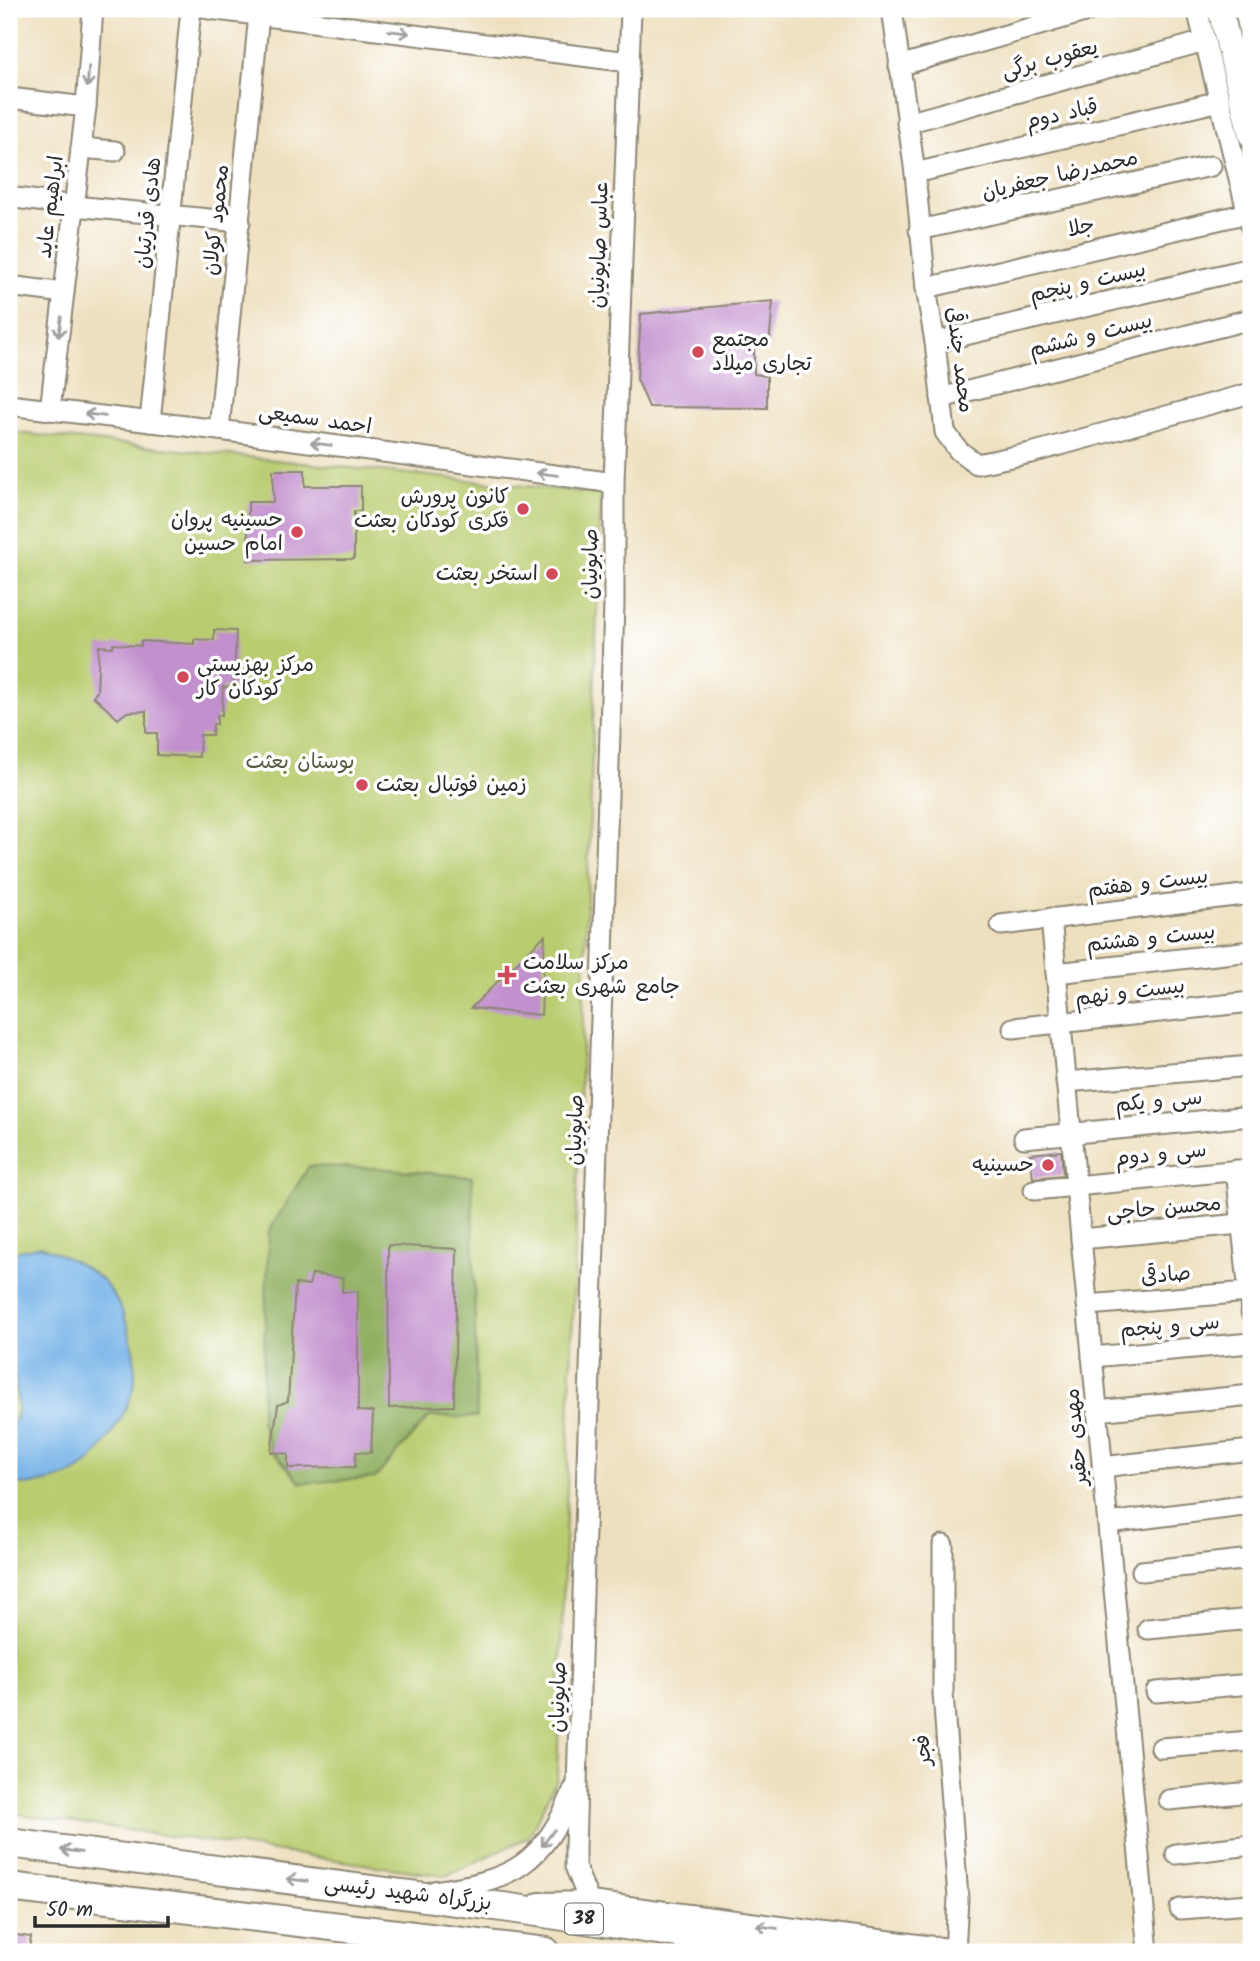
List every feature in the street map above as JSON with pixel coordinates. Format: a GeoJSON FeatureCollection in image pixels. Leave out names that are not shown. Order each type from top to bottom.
{"type":"FeatureCollection","features":[{"type":"Feature","properties":{"kind":"highway","name":"بزرگراه شهید رئیسی"},"geometry":{"type":"LineString","coordinates":[[9,1843],[408,1894],[806,1952]]}},
{"type":"Feature","properties":{"kind":"highway","name":"بزرگراه شهید رئیسی"},"geometry":{"type":"LineString","coordinates":[[9,1887],[382,1942],[457,1942],[546,1952]]}},
{"type":"Feature","properties":{"kind":"main road"},"geometry":{"type":"LineString","coordinates":[[1220,9],[1251,135]]}},
{"type":"Feature","properties":{"kind":"main road"},"geometry":{"type":"LineString","coordinates":[[1247,9],[1251,27]]}},
{"type":"Feature","properties":{"kind":"main road"},"geometry":{"type":"LineString","coordinates":[[510,1908],[590,1904],[956,1952]]}},
{"type":"Feature","properties":{"kind":"main road"},"geometry":{"type":"LineString","coordinates":[[457,1942],[487,1952]]}},
{"type":"Feature","properties":{"kind":"street","name":"ابراهیم عابد"},"geometry":{"type":"LineString","coordinates":[[50,410],[86,107],[93,9]]}},
{"type":"Feature","properties":{"kind":"street","name":"هادی قدرتیان"},"geometry":{"type":"LineString","coordinates":[[150,422],[191,9]]}},
{"type":"Feature","properties":{"kind":"street"},"geometry":{"type":"LineString","coordinates":[[209,9],[629,62]]}},
{"type":"Feature","properties":{"kind":"street","name":"عباس صابونیان"},"geometry":{"type":"LineString","coordinates":[[614,483],[631,9]]}},
{"type":"Feature","properties":{"kind":"street","name":"محمد جندقی"},"geometry":{"type":"LineString","coordinates":[[892,9],[915,173],[919,230],[945,432],[959,451],[977,464],[1031,453],[1251,393]]}},
{"type":"Feature","properties":{"kind":"street"},"geometry":{"type":"LineString","coordinates":[[899,66],[1096,9]]}},
{"type":"Feature","properties":{"kind":"street"},"geometry":{"type":"LineString","coordinates":[[1197,9],[1249,220]]}},
{"type":"Feature","properties":{"kind":"street","name":"محمود کولان"},"geometry":{"type":"LineString","coordinates":[[219,430],[259,14]]}},
{"type":"Feature","properties":{"kind":"street","name":"یعقوب برگی"},"geometry":{"type":"LineString","coordinates":[[907,123],[1205,41]]}},
{"type":"Feature","properties":{"kind":"street"},"geometry":{"type":"LineString","coordinates":[[9,98],[86,107]]}},
{"type":"Feature","properties":{"kind":"street","name":"قباد دوم"},"geometry":{"type":"LineString","coordinates":[[915,173],[1220,101]]}},
{"type":"Feature","properties":{"kind":"street"},"geometry":{"type":"LineString","coordinates":[[81,148],[115,150]]}},
{"type":"Feature","properties":{"kind":"street","name":"محمدرضا جعفریان"},"geometry":{"type":"LineString","coordinates":[[919,230],[1212,166]]}},
{"type":"Feature","properties":{"kind":"street"},"geometry":{"type":"LineString","coordinates":[[9,197],[240,222]]}},
{"type":"Feature","properties":{"kind":"street","name":"جلا"},"geometry":{"type":"LineString","coordinates":[[926,288],[1249,220]]}},
{"type":"Feature","properties":{"kind":"street","name":"بیست و پنجم"},"geometry":{"type":"LineString","coordinates":[[935,342],[1251,268]]}},
{"type":"Feature","properties":{"kind":"street"},"geometry":{"type":"LineString","coordinates":[[9,286],[64,293]]}},
{"type":"Feature","properties":{"kind":"street","name":"بیست و ششم"},"geometry":{"type":"LineString","coordinates":[[941,398],[1251,319]]}},
{"type":"Feature","properties":{"kind":"street","name":"احمد سمیعی"},"geometry":{"type":"LineString","coordinates":[[9,405],[614,483]]}},
{"type":"Feature","properties":{"kind":"street","name":"صابونیان"},"geometry":{"type":"LineString","coordinates":[[579,1778],[614,604],[614,483]]}},
{"type":"Feature","properties":{"kind":"street","name":"بیست و هفتم"},"geometry":{"type":"LineString","coordinates":[[1001,925],[1251,894]]}},
{"type":"Feature","properties":{"kind":"street","name":"مهدی حقیر"},"geometry":{"type":"LineString","coordinates":[[1051,918],[1148,1952]]}},
{"type":"Feature","properties":{"kind":"street","name":"بیست و هشتم"},"geometry":{"type":"LineString","coordinates":[[1056,973],[1251,951]]}},
{"type":"Feature","properties":{"kind":"street","name":"بیست و نهم"},"geometry":{"type":"LineString","coordinates":[[1013,1028],[1251,1002]]}},
{"type":"Feature","properties":{"kind":"street"},"geometry":{"type":"LineString","coordinates":[[1066,1082],[1251,1066]]}},
{"type":"Feature","properties":{"kind":"street","name":"سی و یکم"},"geometry":{"type":"LineString","coordinates":[[1024,1138],[1251,1116]]}},
{"type":"Feature","properties":{"kind":"street"},"geometry":{"type":"LineString","coordinates":[[1243,1170],[1250,1302]]}},
{"type":"Feature","properties":{"kind":"street","name":"سی و دوم"},"geometry":{"type":"LineString","coordinates":[[1034,1190],[1243,1170]]}},
{"type":"Feature","properties":{"kind":"street","name":"محسن حاجی"},"geometry":{"type":"LineString","coordinates":[[1081,1239],[1246,1224]]}},
{"type":"Feature","properties":{"kind":"street","name":"صادقی"},"geometry":{"type":"LineString","coordinates":[[1087,1305],[1250,1302]]}},
{"type":"Feature","properties":{"kind":"street","name":"سی و پنجم"},"geometry":{"type":"LineString","coordinates":[[1092,1357],[1251,1343]]}},
{"type":"Feature","properties":{"kind":"street"},"geometry":{"type":"LineString","coordinates":[[1097,1411],[1251,1395]]}},
{"type":"Feature","properties":{"kind":"street"},"geometry":{"type":"LineString","coordinates":[[1102,1467],[1251,1450]]}},
{"type":"Feature","properties":{"kind":"street"},"geometry":{"type":"LineString","coordinates":[[1108,1523],[1251,1505]]}},
{"type":"Feature","properties":{"kind":"street","name":"فجر"},"geometry":{"type":"LineString","coordinates":[[943,1545],[943,1693],[958,1898],[956,1952]]}},
{"type":"Feature","properties":{"kind":"street"},"geometry":{"type":"LineString","coordinates":[[1142,1571],[1251,1559]]}},
{"type":"Feature","properties":{"kind":"street"},"geometry":{"type":"LineString","coordinates":[[1149,1629],[1251,1619]]}},
{"type":"Feature","properties":{"kind":"street"},"geometry":{"type":"LineString","coordinates":[[1156,1692],[1251,1684]]}},
{"type":"Feature","properties":{"kind":"street"},"geometry":{"type":"LineString","coordinates":[[1161,1748],[1251,1741]]}},
{"type":"Feature","properties":{"kind":"street"},"geometry":{"type":"LineString","coordinates":[[408,1894],[476,1885],[516,1869],[549,1840],[579,1778]]}},
{"type":"Feature","properties":{"kind":"street"},"geometry":{"type":"LineString","coordinates":[[579,1778],[575,1866],[590,1904],[659,1930]]}},
{"type":"Feature","properties":{"kind":"street"},"geometry":{"type":"LineString","coordinates":[[1169,1800],[1251,1792]]}},
{"type":"Feature","properties":{"kind":"street"},"geometry":{"type":"LineString","coordinates":[[1176,1854],[1251,1845]]}},
{"type":"Feature","properties":{"kind":"street"},"geometry":{"type":"LineString","coordinates":[[1180,1909],[1251,1904]]}},
{"type":"Feature","properties":{"kind":"green space","name":"بوستان بعثت"},"geometry":{"type":"Polygon","coordinates":[[[9,432],[601,494],[557,1778],[529,1837],[446,1876],[9,1813],[9,432]]]}},
{"type":"Feature","properties":{"kind":"green space"},"geometry":{"type":"Polygon","coordinates":[[[309,1166],[378,1168],[472,1177],[477,1417],[429,1417],[375,1478],[301,1483],[271,1452],[261,1421],[269,1231],[309,1166]]]}},
{"type":"Feature","properties":{"kind":"water"},"geometry":{"type":"Polygon","coordinates":[[[41,1246],[92,1272],[112,1293],[123,1314],[133,1351],[134,1386],[124,1412],[108,1439],[81,1469],[56,1480],[17,1484],[9,1483],[9,1436],[18,1410],[9,1351],[9,1253],[41,1246]]]}},
{"type":"Feature","properties":{"kind":"building"},"geometry":{"type":"Polygon","coordinates":[[[773,301],[769,345],[754,344],[754,374],[767,376],[767,408],[649,407],[637,379],[641,314],[773,301]]]}},
{"type":"Feature","properties":{"kind":"building"},"geometry":{"type":"Polygon","coordinates":[[[273,470],[305,470],[305,486],[361,486],[361,511],[354,511],[354,559],[248,560],[248,502],[273,502],[273,470]]]}},
{"type":"Feature","properties":{"kind":"building"},"geometry":{"type":"Polygon","coordinates":[[[214,630],[236,631],[234,688],[223,687],[222,715],[217,715],[217,724],[213,724],[212,735],[200,735],[199,757],[157,755],[157,733],[146,733],[146,711],[127,712],[118,719],[93,696],[97,692],[99,646],[141,646],[141,641],[194,644],[194,639],[214,640],[214,630]]]}},
{"type":"Feature","properties":{"kind":"building"},"geometry":{"type":"Polygon","coordinates":[[[545,935],[541,1015],[471,1008],[545,935]]]}},
{"type":"Feature","properties":{"kind":"building","name":"حسینیه"},"geometry":{"type":"Polygon","coordinates":[[[1061,1151],[1063,1175],[1033,1178],[1030,1154],[1061,1151]]]}},
{"type":"Feature","properties":{"kind":"building"},"geometry":{"type":"Polygon","coordinates":[[[388,1245],[457,1249],[454,1406],[389,1408],[388,1245]]]}},
{"type":"Feature","properties":{"kind":"building"},"geometry":{"type":"Polygon","coordinates":[[[312,1274],[343,1278],[342,1292],[358,1291],[358,1411],[373,1412],[371,1453],[356,1452],[355,1467],[288,1468],[288,1454],[271,1452],[278,1405],[288,1401],[295,1284],[309,1285],[312,1274]]]}},
{"type":"Feature","properties":{"kind":"building"},"geometry":{"type":"Polygon","coordinates":[[[9,1934],[31,1937],[29,1952],[9,1952],[9,1934]]]}},
{"type":"Feature","properties":{"kind":"place","name":"مجتمع تجاری میلاد"},"geometry":{"type":"Point","coordinates":[698,352]}},
{"type":"Feature","properties":{"kind":"place","name":"کانون پرورش فکری کودکان بعثت"},"geometry":{"type":"Point","coordinates":[523,509]}},
{"type":"Feature","properties":{"kind":"place","name":"حسینیه پروان امام حسین"},"geometry":{"type":"Point","coordinates":[297,532]}},
{"type":"Feature","properties":{"kind":"place","name":"استخر بعثت"},"geometry":{"type":"Point","coordinates":[552,574]}},
{"type":"Feature","properties":{"kind":"place","name":"مرکز بهزیستی کودکان کار"},"geometry":{"type":"Point","coordinates":[183,677]}},
{"type":"Feature","properties":{"kind":"place","name":"زمین فوتبال بعثت"},"geometry":{"type":"Point","coordinates":[362,785]}},
{"type":"Feature","properties":{"kind":"place","name":"مرکز سلامت جامع شهری بعثت"},"geometry":{"type":"Point","coordinates":[507,975]}},
{"type":"Feature","properties":{"kind":"place","name":"حسینیه"},"geometry":{"type":"Point","coordinates":[1048,1165]}}]}
